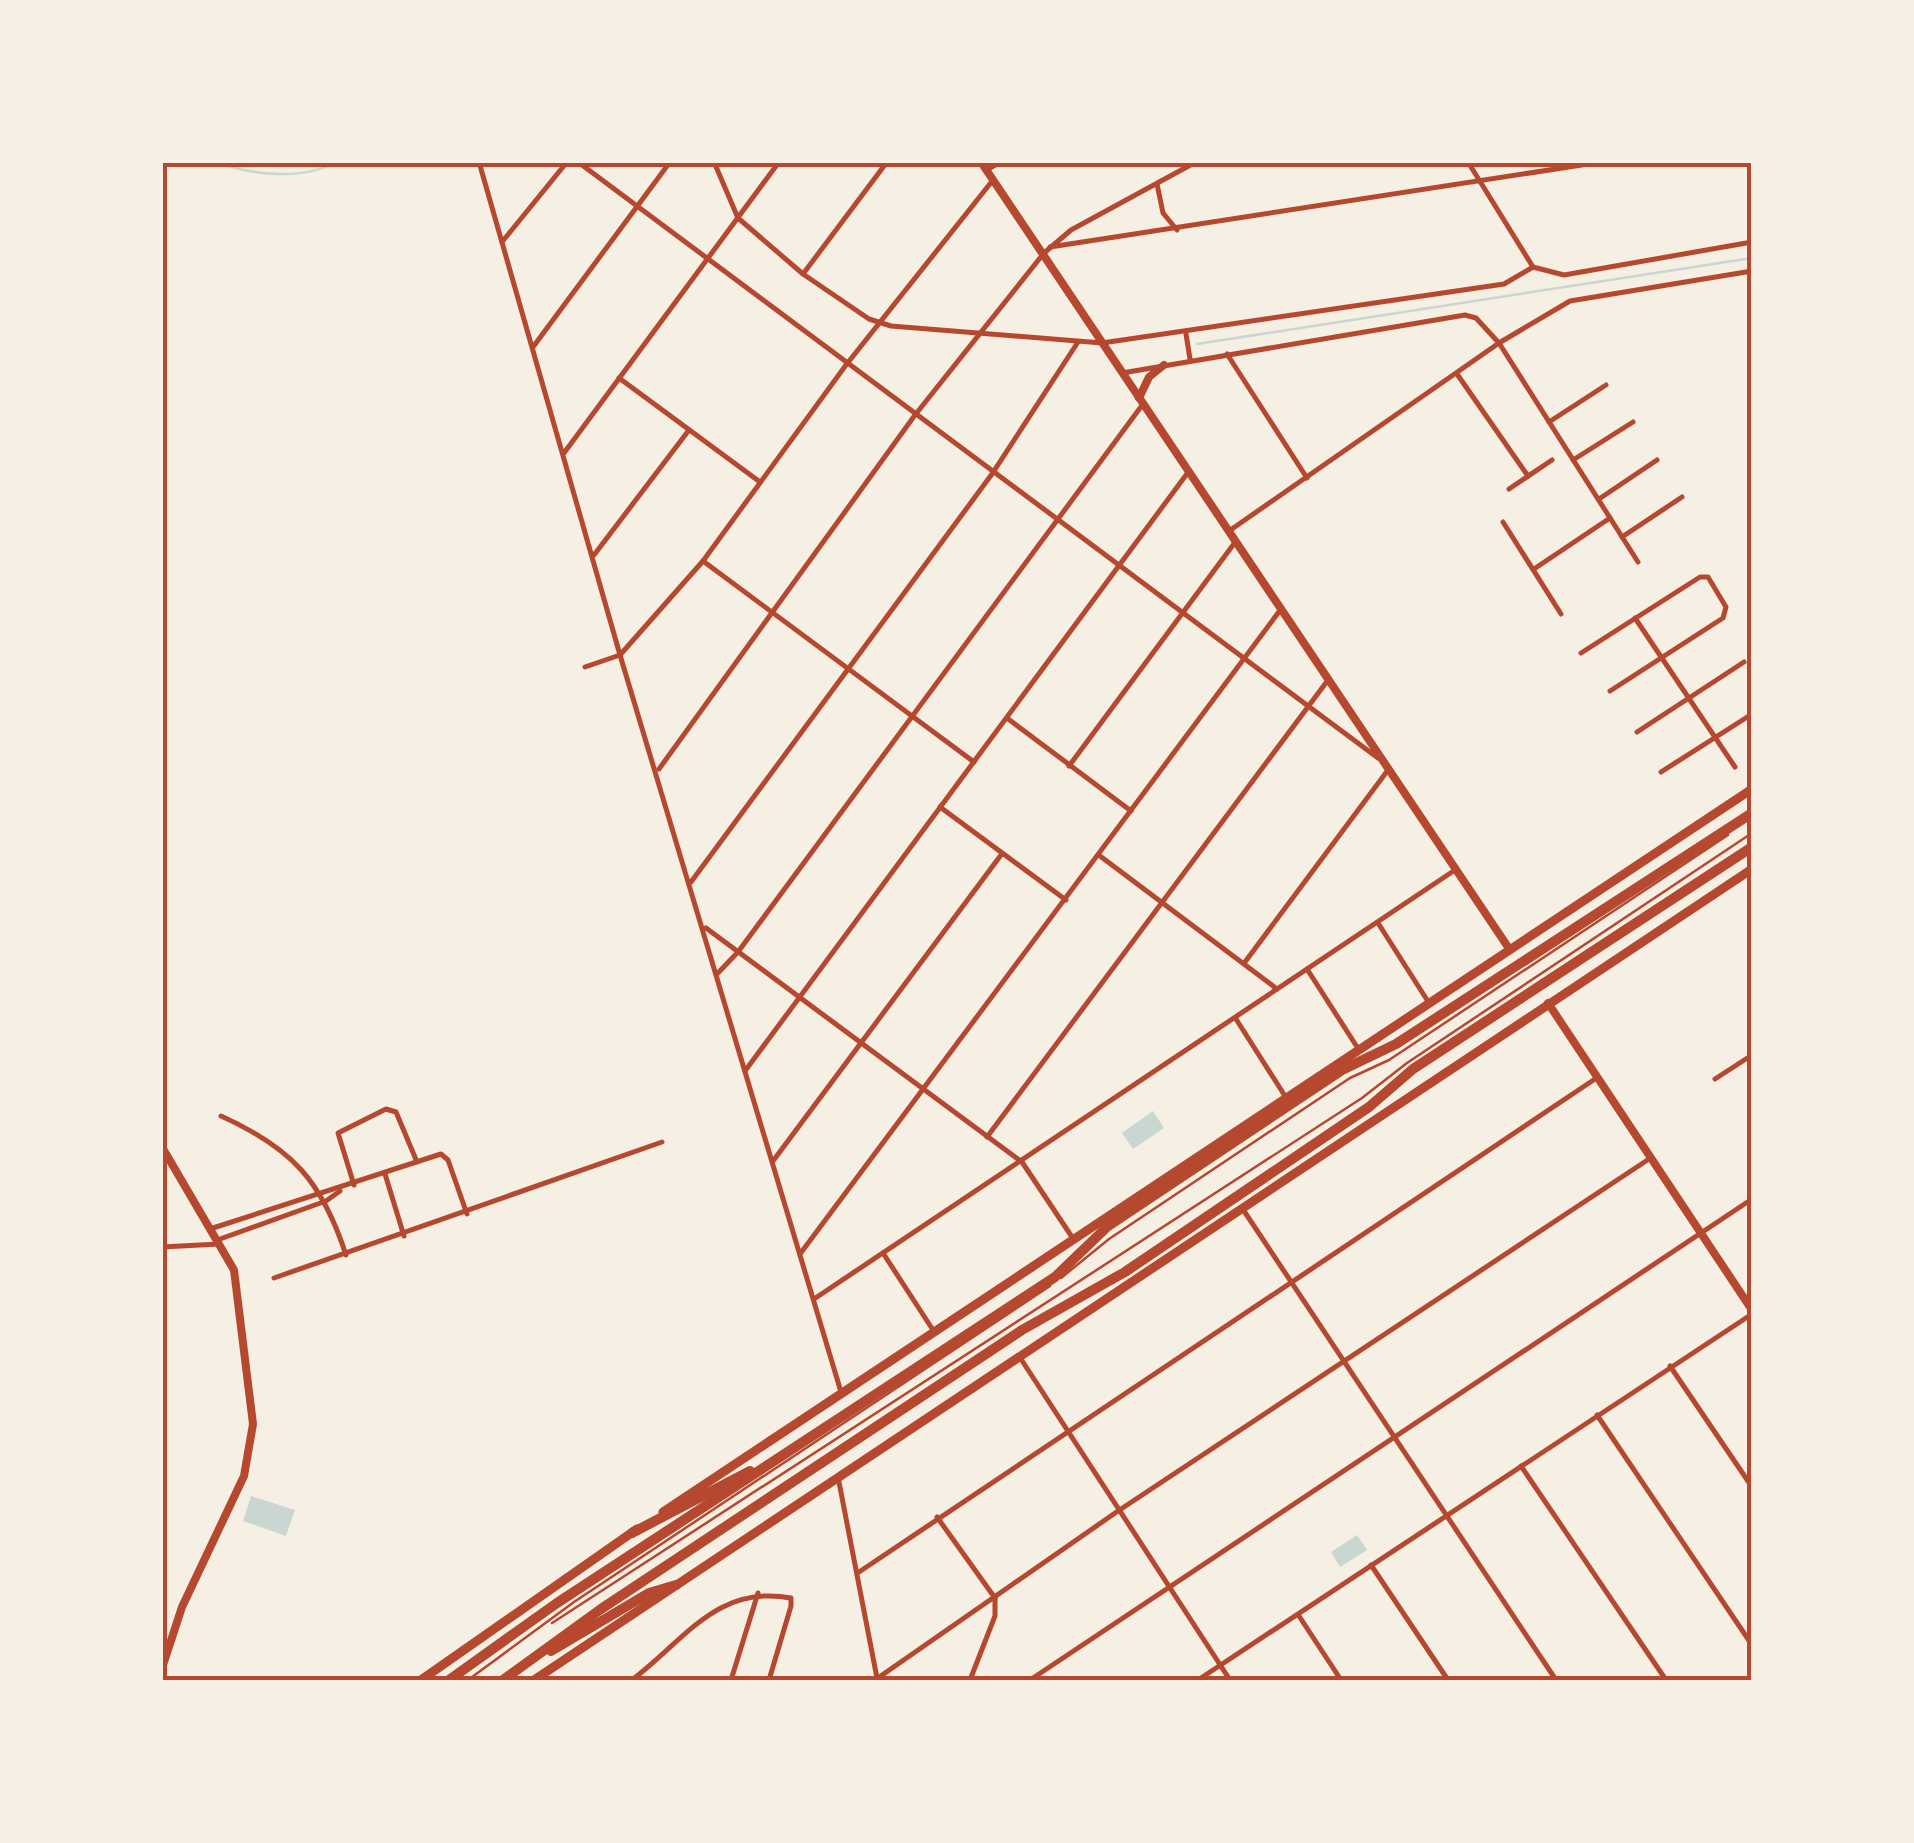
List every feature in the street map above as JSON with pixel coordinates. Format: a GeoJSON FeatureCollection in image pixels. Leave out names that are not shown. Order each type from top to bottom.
{"type":"FeatureCollection","features":[{"type":"Feature","properties":{"kind":"highway"},"geometry":{"type":"LineString","coordinates":[[450,1680],[556,1603],[1055,1276],[1108,1226],[1342,1070],[1396,1044],[1752,816]]}},
{"type":"Feature","properties":{"kind":"highway"},"geometry":{"type":"LineString","coordinates":[[503,1680],[602,1608],[1022,1330],[1125,1272],[1370,1107],[1413,1069],[1752,847]]}},
{"type":"Feature","properties":{"kind":"highway"},"geometry":{"type":"LineString","coordinates":[[632,1533],[799,1445]]}},
{"type":"Feature","properties":{"kind":"highway"},"geometry":{"type":"LineString","coordinates":[[503,1680],[622,1608],[676,1585]]}},
{"type":"Feature","properties":{"kind":"main road"},"geometry":{"type":"LineString","coordinates":[[984,166],[1047,250],[1102,343],[1510,950]]}},
{"type":"Feature","properties":{"kind":"main road"},"geometry":{"type":"LineString","coordinates":[[1141,401],[1150,377],[1164,365]]}},
{"type":"Feature","properties":{"kind":"main road"},"geometry":{"type":"LineString","coordinates":[[420,1680],[632,1533],[1752,789]]}},
{"type":"Feature","properties":{"kind":"main road"},"geometry":{"type":"LineString","coordinates":[[534,1680],[1752,869]]}},
{"type":"Feature","properties":{"kind":"main road"},"geometry":{"type":"LineString","coordinates":[[1548,1003],[1752,1312]]}},
{"type":"Feature","properties":{"kind":"main road"},"geometry":{"type":"LineString","coordinates":[[162,1147],[214,1228],[239,1289],[252,1448],[239,1488],[182,1608],[162,1668]]}},
{"type":"Feature","properties":{"kind":"street"},"geometry":{"type":"LineString","coordinates":[[479,162],[620,655],[658,770],[842,1394]]}},
{"type":"Feature","properties":{"kind":"street"},"geometry":{"type":"LineString","coordinates":[[502,242],[567,162]]}},
{"type":"Feature","properties":{"kind":"street"},"geometry":{"type":"LineString","coordinates":[[578,162],[1380,760]]}},
{"type":"Feature","properties":{"kind":"street"},"geometry":{"type":"LineString","coordinates":[[533,347],[670,162]]}},
{"type":"Feature","properties":{"kind":"street"},"geometry":{"type":"LineString","coordinates":[[714,162],[738,218],[803,274],[878,324],[1102,343],[1186,334],[1504,284],[1534,267]]}},
{"type":"Feature","properties":{"kind":"street"},"geometry":{"type":"LineString","coordinates":[[564,452],[779,162]]}},
{"type":"Feature","properties":{"kind":"street"},"geometry":{"type":"LineString","coordinates":[[803,274],[887,162]]}},
{"type":"Feature","properties":{"kind":"street"},"geometry":{"type":"LineString","coordinates":[[984,166],[1000,162]]}},
{"type":"Feature","properties":{"kind":"street"},"geometry":{"type":"LineString","coordinates":[[658,770],[915,415],[1047,250],[1072,230],[1196,162]]}},
{"type":"Feature","properties":{"kind":"street"},"geometry":{"type":"LineString","coordinates":[[1468,162],[1534,267],[1564,275],[1752,242]]}},
{"type":"Feature","properties":{"kind":"street"},"geometry":{"type":"LineString","coordinates":[[1047,250],[1601,162]]}},
{"type":"Feature","properties":{"kind":"street"},"geometry":{"type":"LineString","coordinates":[[584,667],[620,655],[703,561],[846,364],[992,180]]}},
{"type":"Feature","properties":{"kind":"street"},"geometry":{"type":"LineString","coordinates":[[1157,183],[1163,213],[1178,230]]}},
{"type":"Feature","properties":{"kind":"street"},"geometry":{"type":"LineString","coordinates":[[1229,532],[1499,343],[1570,301],[1752,271]]}},
{"type":"Feature","properties":{"kind":"street"},"geometry":{"type":"LineString","coordinates":[[1122,373],[1226,352],[1465,315],[1476,318],[1499,343],[1638,562]]}},
{"type":"Feature","properties":{"kind":"street"},"geometry":{"type":"LineString","coordinates":[[1186,334],[1190,360]]}},
{"type":"Feature","properties":{"kind":"street"},"geometry":{"type":"LineString","coordinates":[[691,882],[992,474],[1078,342]]}},
{"type":"Feature","properties":{"kind":"street"},"geometry":{"type":"LineString","coordinates":[[1226,352],[1306,478]]}},
{"type":"Feature","properties":{"kind":"street"},"geometry":{"type":"LineString","coordinates":[[1457,374],[1528,476]]}},
{"type":"Feature","properties":{"kind":"street"},"geometry":{"type":"LineString","coordinates":[[620,378],[760,482]]}},
{"type":"Feature","properties":{"kind":"street"},"geometry":{"type":"LineString","coordinates":[[1548,422],[1606,385]]}},
{"type":"Feature","properties":{"kind":"street"},"geometry":{"type":"LineString","coordinates":[[716,974],[738,952],[1141,401]]}},
{"type":"Feature","properties":{"kind":"street"},"geometry":{"type":"LineString","coordinates":[[1573,460],[1632,422]]}},
{"type":"Feature","properties":{"kind":"street"},"geometry":{"type":"LineString","coordinates":[[594,555],[689,430]]}},
{"type":"Feature","properties":{"kind":"street"},"geometry":{"type":"LineString","coordinates":[[1509,489],[1552,460]]}},
{"type":"Feature","properties":{"kind":"street"},"geometry":{"type":"LineString","coordinates":[[1598,499],[1657,460]]}},
{"type":"Feature","properties":{"kind":"street"},"geometry":{"type":"LineString","coordinates":[[745,1071],[1190,471]]}},
{"type":"Feature","properties":{"kind":"street"},"geometry":{"type":"LineString","coordinates":[[1622,537],[1682,497]]}},
{"type":"Feature","properties":{"kind":"street"},"geometry":{"type":"LineString","coordinates":[[1533,570],[1610,518]]}},
{"type":"Feature","properties":{"kind":"street"},"geometry":{"type":"LineString","coordinates":[[1502,522],[1561,614]]}},
{"type":"Feature","properties":{"kind":"street"},"geometry":{"type":"LineString","coordinates":[[1069,766],[1236,541]]}},
{"type":"Feature","properties":{"kind":"street"},"geometry":{"type":"LineString","coordinates":[[703,561],[846,671],[974,762]]}},
{"type":"Feature","properties":{"kind":"street"},"geometry":{"type":"LineString","coordinates":[[1582,653],[1700,577],[1708,577],[1726,614],[1610,691]]}},
{"type":"Feature","properties":{"kind":"street"},"geometry":{"type":"LineString","coordinates":[[800,1254],[1100,856],[1280,609]]}},
{"type":"Feature","properties":{"kind":"street"},"geometry":{"type":"LineString","coordinates":[[1636,618],[1735,768]]}},
{"type":"Feature","properties":{"kind":"street"},"geometry":{"type":"LineString","coordinates":[[1637,732],[1744,662]]}},
{"type":"Feature","properties":{"kind":"street"},"geometry":{"type":"LineString","coordinates":[[988,1137],[1328,680]]}},
{"type":"Feature","properties":{"kind":"street"},"geometry":{"type":"LineString","coordinates":[[1661,772],[1752,714]]}},
{"type":"Feature","properties":{"kind":"street"},"geometry":{"type":"LineString","coordinates":[[1008,718],[1131,811]]}},
{"type":"Feature","properties":{"kind":"street"},"geometry":{"type":"LineString","coordinates":[[1246,962],[1388,770]]}},
{"type":"Feature","properties":{"kind":"street"},"geometry":{"type":"LineString","coordinates":[[940,807],[1066,900]]}},
{"type":"Feature","properties":{"kind":"street"},"geometry":{"type":"LineString","coordinates":[[773,1160],[1001,855]]}},
{"type":"Feature","properties":{"kind":"street"},"geometry":{"type":"LineString","coordinates":[[1100,856],[1277,989]]}},
{"type":"Feature","properties":{"kind":"street"},"geometry":{"type":"LineString","coordinates":[[814,1299],[1456,869]]}},
{"type":"Feature","properties":{"kind":"street"},"geometry":{"type":"LineString","coordinates":[[1378,922],[1429,1003]]}},
{"type":"Feature","properties":{"kind":"street"},"geometry":{"type":"LineString","coordinates":[[704,926],[1022,1162],[1074,1240]]}},
{"type":"Feature","properties":{"kind":"street"},"geometry":{"type":"LineString","coordinates":[[1306,968],[1359,1050]]}},
{"type":"Feature","properties":{"kind":"street"},"geometry":{"type":"LineString","coordinates":[[1236,1019],[1286,1098]]}},
{"type":"Feature","properties":{"kind":"street"},"geometry":{"type":"LineString","coordinates":[[1715,1079],[1752,1055]]}},
{"type":"Feature","properties":{"kind":"street"},"geometry":{"type":"LineString","coordinates":[[859,1572],[1595,1079]]}},
{"type":"Feature","properties":{"kind":"street"},"geometry":{"type":"LineString","coordinates":[[354,1185],[338,1132],[386,1109],[396,1112],[417,1162]]}},
{"type":"Feature","properties":{"kind":"street"},"geometry":{"type":"LineString","coordinates":[[221,1116],[269,1140],[321,1191],[346,1255]]}},
{"type":"Feature","properties":{"kind":"street"},"geometry":{"type":"LineString","coordinates":[[274,1278],[404,1236],[662,1142]]}},
{"type":"Feature","properties":{"kind":"street"},"geometry":{"type":"LineString","coordinates":[[214,1228],[321,1191],[343,1189],[417,1162],[446,1156],[466,1214]]}},
{"type":"Feature","properties":{"kind":"street"},"geometry":{"type":"LineString","coordinates":[[838,1477],[877,1680],[1118,1511],[1649,1159]]}},
{"type":"Feature","properties":{"kind":"street"},"geometry":{"type":"LineString","coordinates":[[385,1174],[404,1236]]}},
{"type":"Feature","properties":{"kind":"street"},"geometry":{"type":"LineString","coordinates":[[162,1247],[221,1242],[270,1220],[326,1202],[343,1189]]}},
{"type":"Feature","properties":{"kind":"street"},"geometry":{"type":"LineString","coordinates":[[1030,1680],[1396,1440],[1752,1199]]}},
{"type":"Feature","properties":{"kind":"street"},"geometry":{"type":"LineString","coordinates":[[1242,1208],[1556,1680]]}},
{"type":"Feature","properties":{"kind":"street"},"geometry":{"type":"LineString","coordinates":[[267,1210],[270,1220]]}},
{"type":"Feature","properties":{"kind":"street"},"geometry":{"type":"LineString","coordinates":[[883,1253],[935,1333]]}},
{"type":"Feature","properties":{"kind":"street"},"geometry":{"type":"LineString","coordinates":[[1198,1680],[1752,1312]]}},
{"type":"Feature","properties":{"kind":"street"},"geometry":{"type":"LineString","coordinates":[[1019,1356],[1230,1680]]}},
{"type":"Feature","properties":{"kind":"street"},"geometry":{"type":"LineString","coordinates":[[1670,1366],[1752,1487]]}},
{"type":"Feature","properties":{"kind":"street"},"geometry":{"type":"LineString","coordinates":[[1598,1415],[1752,1645]]}},
{"type":"Feature","properties":{"kind":"street"},"geometry":{"type":"LineString","coordinates":[[1521,1466],[1666,1680]]}},
{"type":"Feature","properties":{"kind":"street"},"geometry":{"type":"LineString","coordinates":[[937,1517],[994,1598],[997,1610],[970,1680]]}},
{"type":"Feature","properties":{"kind":"street"},"geometry":{"type":"LineString","coordinates":[[1371,1565],[1448,1680]]}},
{"type":"Feature","properties":{"kind":"street"},"geometry":{"type":"LineString","coordinates":[[731,1680],[758,1594]]}},
{"type":"Feature","properties":{"kind":"street"},"geometry":{"type":"LineString","coordinates":[[632,1680],[702,1620],[758,1594],[791,1598],[790,1620],[768,1680]]}},
{"type":"Feature","properties":{"kind":"street"},"geometry":{"type":"LineString","coordinates":[[1298,1616],[1341,1680]]}},
{"type":"Feature","properties":{"kind":"lane"},"geometry":{"type":"LineString","coordinates":[[468,1680],[590,1591],[1056,1282],[1109,1239],[1350,1078],[1388,1060],[1752,816]]}},
{"type":"Feature","properties":{"kind":"lane"},"geometry":{"type":"LineString","coordinates":[[546,1626],[579,1610],[1061,1290],[1346,1109],[1407,1063],[1752,832]]}},
{"type":"Feature","properties":{"kind":"shaded area"},"geometry":{"type":"Polygon","coordinates":[[[1153,1111],[1164,1128],[1133,1149],[1122,1133],[1153,1111]]]}},
{"type":"Feature","properties":{"kind":"shaded area"},"geometry":{"type":"Polygon","coordinates":[[[251,1496],[295,1510],[286,1536],[243,1521],[251,1496]]]}},
{"type":"Feature","properties":{"kind":"shaded area"},"geometry":{"type":"Polygon","coordinates":[[[1357,1535],[1367,1550],[1340,1567],[1331,1552],[1357,1535]]]}},
{"type":"Feature","properties":{"kind":"waterway"},"geometry":{"type":"LineString","coordinates":[[216,162],[277,174],[308,172],[336,162]]}},
{"type":"Feature","properties":{"kind":"waterway"},"geometry":{"type":"LineString","coordinates":[[1197,344],[1752,258]]}}]}
